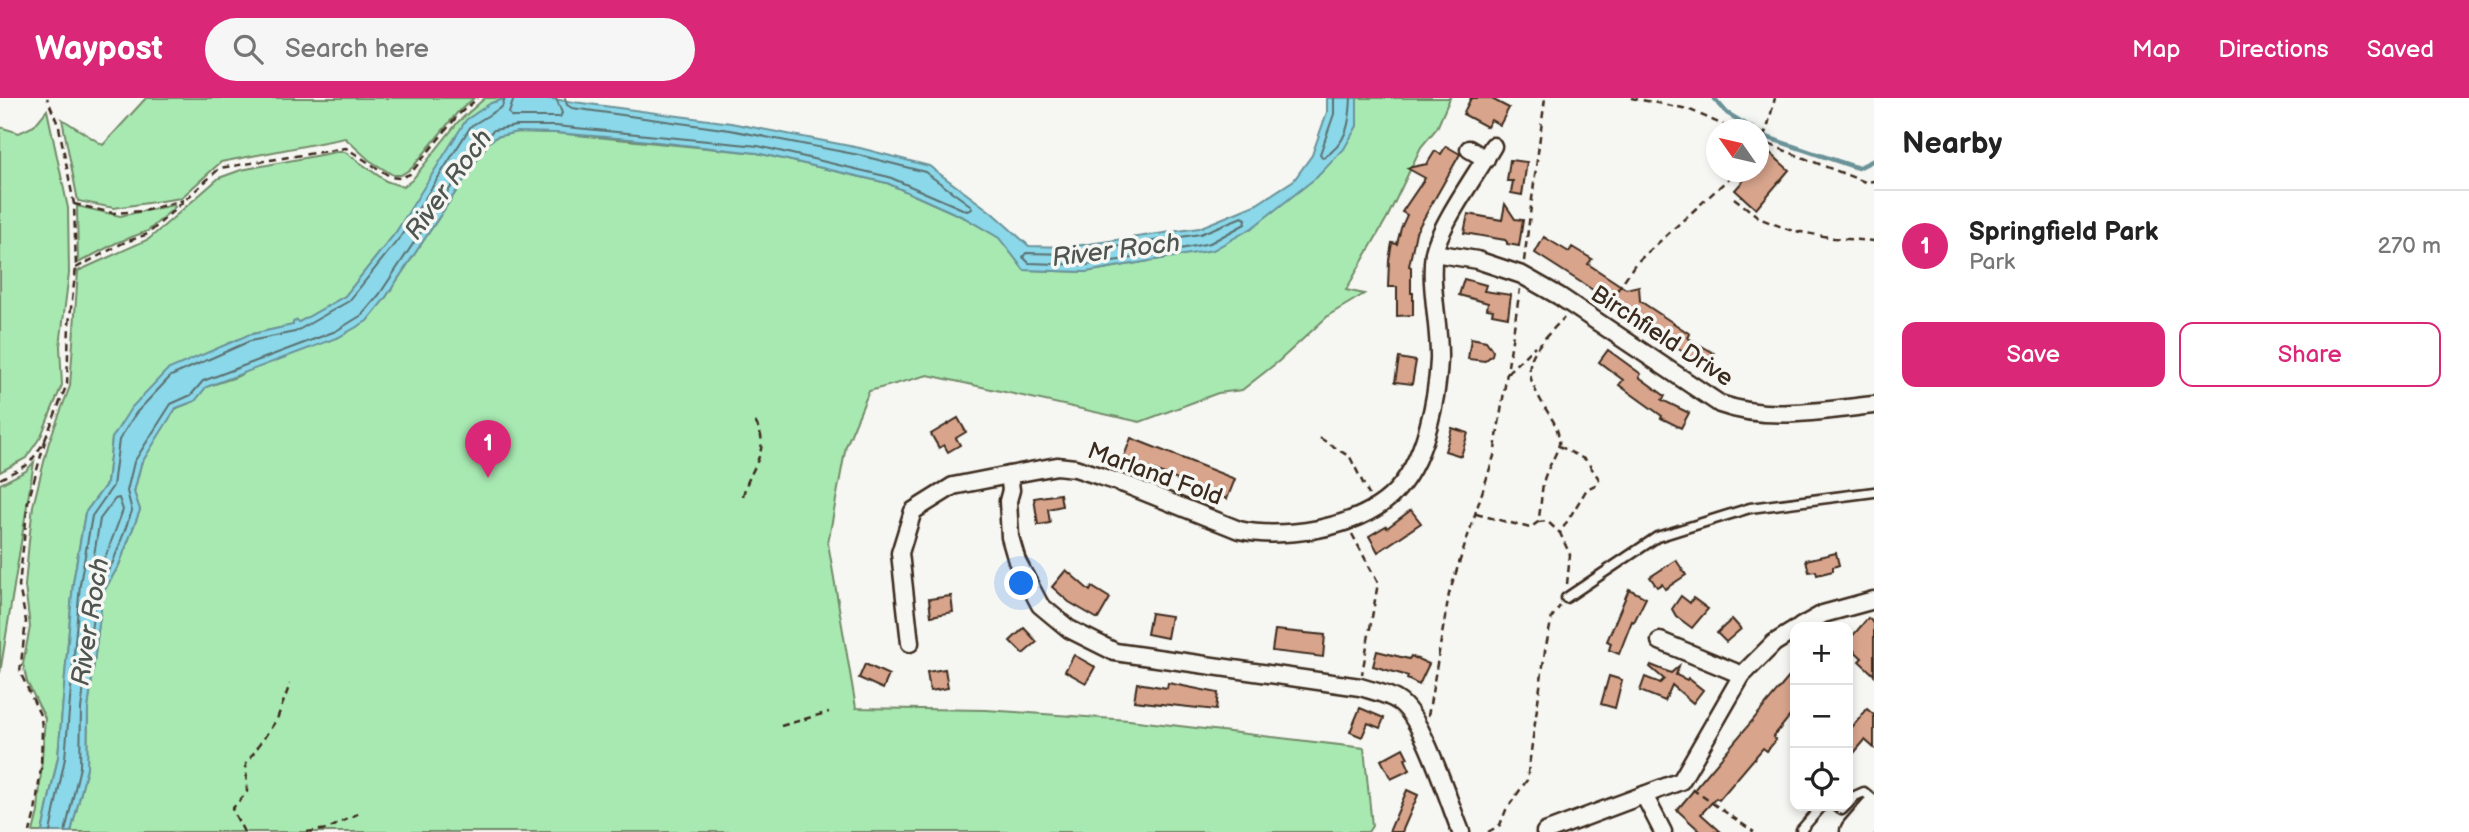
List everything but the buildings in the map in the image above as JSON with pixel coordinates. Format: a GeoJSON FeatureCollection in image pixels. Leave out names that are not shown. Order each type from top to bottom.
{"type":"FeatureCollection","features":[{"type":"Feature","properties":{"kind":"highway"},"geometry":{"type":"LineString","coordinates":[[1856,832],[1874,810]]}},
{"type":"Feature","properties":{"kind":"street","name":"Marland Fold"},"geometry":{"type":"LineString","coordinates":[[910,643],[900,553],[913,511],[953,486],[1057,467],[1075,468],[1127,485],[1239,530],[1258,534],[1300,532],[1346,522],[1375,507],[1402,486],[1413,471],[1420,454],[1431,415],[1439,364],[1434,253],[1457,206],[1490,152],[1469,149]]}},
{"type":"Feature","properties":{"kind":"street","name":"Birchfield Drive"},"geometry":{"type":"LineString","coordinates":[[1434,253],[1477,260],[1522,275],[1575,307],[1720,404],[1739,411],[1794,414],[1874,405]]}},
{"type":"Feature","properties":{"kind":"street"},"geometry":{"type":"LineString","coordinates":[[1009,475],[1010,537],[1017,561],[1040,605],[1069,629],[1115,652],[1360,687],[1402,704],[1420,730],[1461,832]]}},
{"type":"Feature","properties":{"kind":"street"},"geometry":{"type":"LineString","coordinates":[[1809,622],[1823,614],[1874,600]]}},
{"type":"Feature","properties":{"kind":"street"},"geometry":{"type":"LineString","coordinates":[[1545,832],[1681,781],[1742,675],[1774,643],[1790,633]]}},
{"type":"Feature","properties":{"kind":"street"},"geometry":{"type":"LineString","coordinates":[[1660,640],[1742,675]]}},
{"type":"Feature","properties":{"kind":"street"},"geometry":{"type":"LineString","coordinates":[[1644,796],[1663,832]]}},
{"type":"Feature","properties":{"kind":"lane"},"geometry":{"type":"LineString","coordinates":[[1566,598],[1657,537],[1750,508],[1874,492]]}},
{"type":"Feature","properties":{"kind":"lane"},"geometry":{"type":"LineString","coordinates":[[1853,798],[1864,792],[1874,800]]}},
{"type":"Feature","properties":{"kind":"lane"},"geometry":{"type":"LineString","coordinates":[[1802,832],[1818,811]]}},
{"type":"Feature","properties":{"kind":"path"},"geometry":{"type":"LineString","coordinates":[[30,832],[36,812],[42,728],[41,718],[20,673],[26,621],[19,586],[29,502],[45,441],[67,384],[69,324],[76,268],[74,204],[59,127],[47,98]]}},
{"type":"Feature","properties":{"kind":"path"},"geometry":{"type":"LineString","coordinates":[[76,268],[123,243],[148,234],[220,168],[346,148],[391,177],[400,178],[410,174],[459,114],[478,98]]}},
{"type":"Feature","properties":{"kind":"path"},"geometry":{"type":"LineString","coordinates":[[1420,730],[1427,721],[1449,594],[1494,456],[1522,275],[1545,98]]}},
{"type":"Feature","properties":{"kind":"path"},"geometry":{"type":"LineString","coordinates":[[1631,98],[1688,109],[1710,119]]}},
{"type":"Feature","properties":{"kind":"path"},"geometry":{"type":"LineString","coordinates":[[1769,121],[1775,98]]}},
{"type":"Feature","properties":{"kind":"path"},"geometry":{"type":"LineString","coordinates":[[1769,144],[1865,181],[1874,181]]}},
{"type":"Feature","properties":{"kind":"path"},"geometry":{"type":"LineString","coordinates":[[1596,321],[1635,264],[1725,182]]}},
{"type":"Feature","properties":{"kind":"path"},"geometry":{"type":"LineString","coordinates":[[1734,198],[1761,219],[1790,230],[1834,238],[1874,241]]}},
{"type":"Feature","properties":{"kind":"path"},"geometry":{"type":"LineString","coordinates":[[74,204],[113,213],[144,211],[184,200]]}},
{"type":"Feature","properties":{"kind":"path"},"geometry":{"type":"LineString","coordinates":[[1507,374],[1575,307]]}},
{"type":"Feature","properties":{"kind":"path"},"geometry":{"type":"LineString","coordinates":[[1537,344],[1528,371],[1534,390],[1556,426],[1559,446],[1543,485],[1538,522]]}},
{"type":"Feature","properties":{"kind":"path"},"geometry":{"type":"LineString","coordinates":[[743,496],[746,483],[761,454],[758,426],[754,420]]}},
{"type":"Feature","properties":{"kind":"path"},"geometry":{"type":"LineString","coordinates":[[1320,438],[1350,457],[1375,507]]}},
{"type":"Feature","properties":{"kind":"path"},"geometry":{"type":"LineString","coordinates":[[0,478],[29,464],[45,441]]}},
{"type":"Feature","properties":{"kind":"path"},"geometry":{"type":"LineString","coordinates":[[1559,446],[1586,460],[1599,479],[1597,484],[1587,489],[1560,533]]}},
{"type":"Feature","properties":{"kind":"path"},"geometry":{"type":"LineString","coordinates":[[1476,514],[1530,528],[1538,522],[1547,521],[1560,533],[1570,555],[1566,598],[1552,617],[1527,780],[1506,810],[1500,825],[1488,832]]}},
{"type":"Feature","properties":{"kind":"path"},"geometry":{"type":"LineString","coordinates":[[1346,522],[1378,583],[1360,687]]}},
{"type":"Feature","properties":{"kind":"path"},"geometry":{"type":"LineString","coordinates":[[244,832],[232,809],[247,792],[246,764],[277,719],[290,684]]}},
{"type":"Feature","properties":{"kind":"path"},"geometry":{"type":"LineString","coordinates":[[781,726],[829,712]]}},
{"type":"Feature","properties":{"kind":"path"},"geometry":{"type":"LineString","coordinates":[[1681,781],[1754,832]]}},
{"type":"Feature","properties":{"kind":"path"},"geometry":{"type":"LineString","coordinates":[[307,832],[328,829],[361,812]]}},
{"type":"Feature","properties":{"kind":"green space"},"geometry":{"type":"Polygon","coordinates":[[[146,98],[474,98],[457,113],[412,168],[401,175],[393,175],[369,160],[345,138],[221,162],[181,198],[114,208],[78,201],[62,119],[103,145],[146,98]]]}},
{"type":"Feature","properties":{"kind":"green space"},"geometry":{"type":"Polygon","coordinates":[[[485,98],[508,98],[491,103],[345,296],[294,325],[248,335],[112,438],[107,483],[85,513],[73,583],[58,757],[42,832],[33,832],[38,812],[45,718],[27,682],[23,664],[30,627],[25,586],[33,506],[49,442],[70,386],[78,271],[149,239],[219,178],[241,170],[345,152],[386,181],[403,187],[412,180],[458,122],[485,98]]]}},
{"type":"Feature","properties":{"kind":"green space"},"geometry":{"type":"Polygon","coordinates":[[[1357,98],[1450,98],[1437,128],[1421,147],[1388,216],[1346,290],[1364,294],[1329,315],[1279,361],[1242,390],[1218,393],[1140,422],[928,375],[869,391],[846,446],[828,543],[856,708],[986,710],[1129,720],[1364,748],[1372,826],[1368,832],[71,832],[87,768],[88,709],[103,592],[119,565],[140,510],[134,492],[141,464],[164,425],[177,408],[195,401],[206,387],[236,377],[384,300],[489,142],[496,137],[517,132],[556,133],[757,153],[887,183],[965,218],[1000,238],[1024,270],[1086,272],[1177,256],[1317,177],[1357,98]]]}},
{"type":"Feature","properties":{"kind":"green space"},"geometry":{"type":"Polygon","coordinates":[[[47,110],[68,208],[69,273],[60,346],[62,385],[41,436],[26,458],[0,472],[0,127],[19,133],[34,126],[47,110]]]}},
{"type":"Feature","properties":{"kind":"green space"},"geometry":{"type":"Polygon","coordinates":[[[174,205],[175,207],[148,231],[116,243],[78,263],[77,206],[120,216],[174,205]]]}},
{"type":"Feature","properties":{"kind":"green space"},"geometry":{"type":"Polygon","coordinates":[[[34,462],[0,673],[0,484],[26,471],[34,462]]]}},
{"type":"Feature","properties":{"kind":"water","name":"River Roch"},"geometry":{"type":"Polygon","coordinates":[[[508,98],[544,98],[731,123],[860,148],[929,166],[991,212],[1029,246],[1068,247],[1199,228],[1257,204],[1294,180],[1312,155],[1327,112],[1327,98],[1357,98],[1357,126],[1344,149],[1317,177],[1252,228],[1213,250],[1086,272],[1024,270],[999,238],[965,218],[887,183],[757,153],[556,133],[517,132],[496,137],[489,142],[384,300],[367,321],[339,337],[206,387],[195,401],[176,408],[141,464],[134,492],[140,510],[119,565],[103,593],[88,709],[87,768],[71,832],[42,832],[58,757],[73,583],[85,513],[107,483],[112,438],[131,408],[167,370],[248,335],[293,325],[293,322],[299,322],[345,296],[396,232],[466,120],[491,103],[508,98]]]}},
{"type":"Feature","properties":{"kind":"waterway"},"geometry":{"type":"LineString","coordinates":[[1714,98],[1727,113],[1737,119]]}},
{"type":"Feature","properties":{"kind":"waterway"},"geometry":{"type":"LineString","coordinates":[[1769,138],[1858,168],[1874,160]]}},
{"type":"Feature","properties":{"kind":"place","name":"Springfield Park"},"geometry":{"type":"Point","coordinates":[488,478]}}]}
